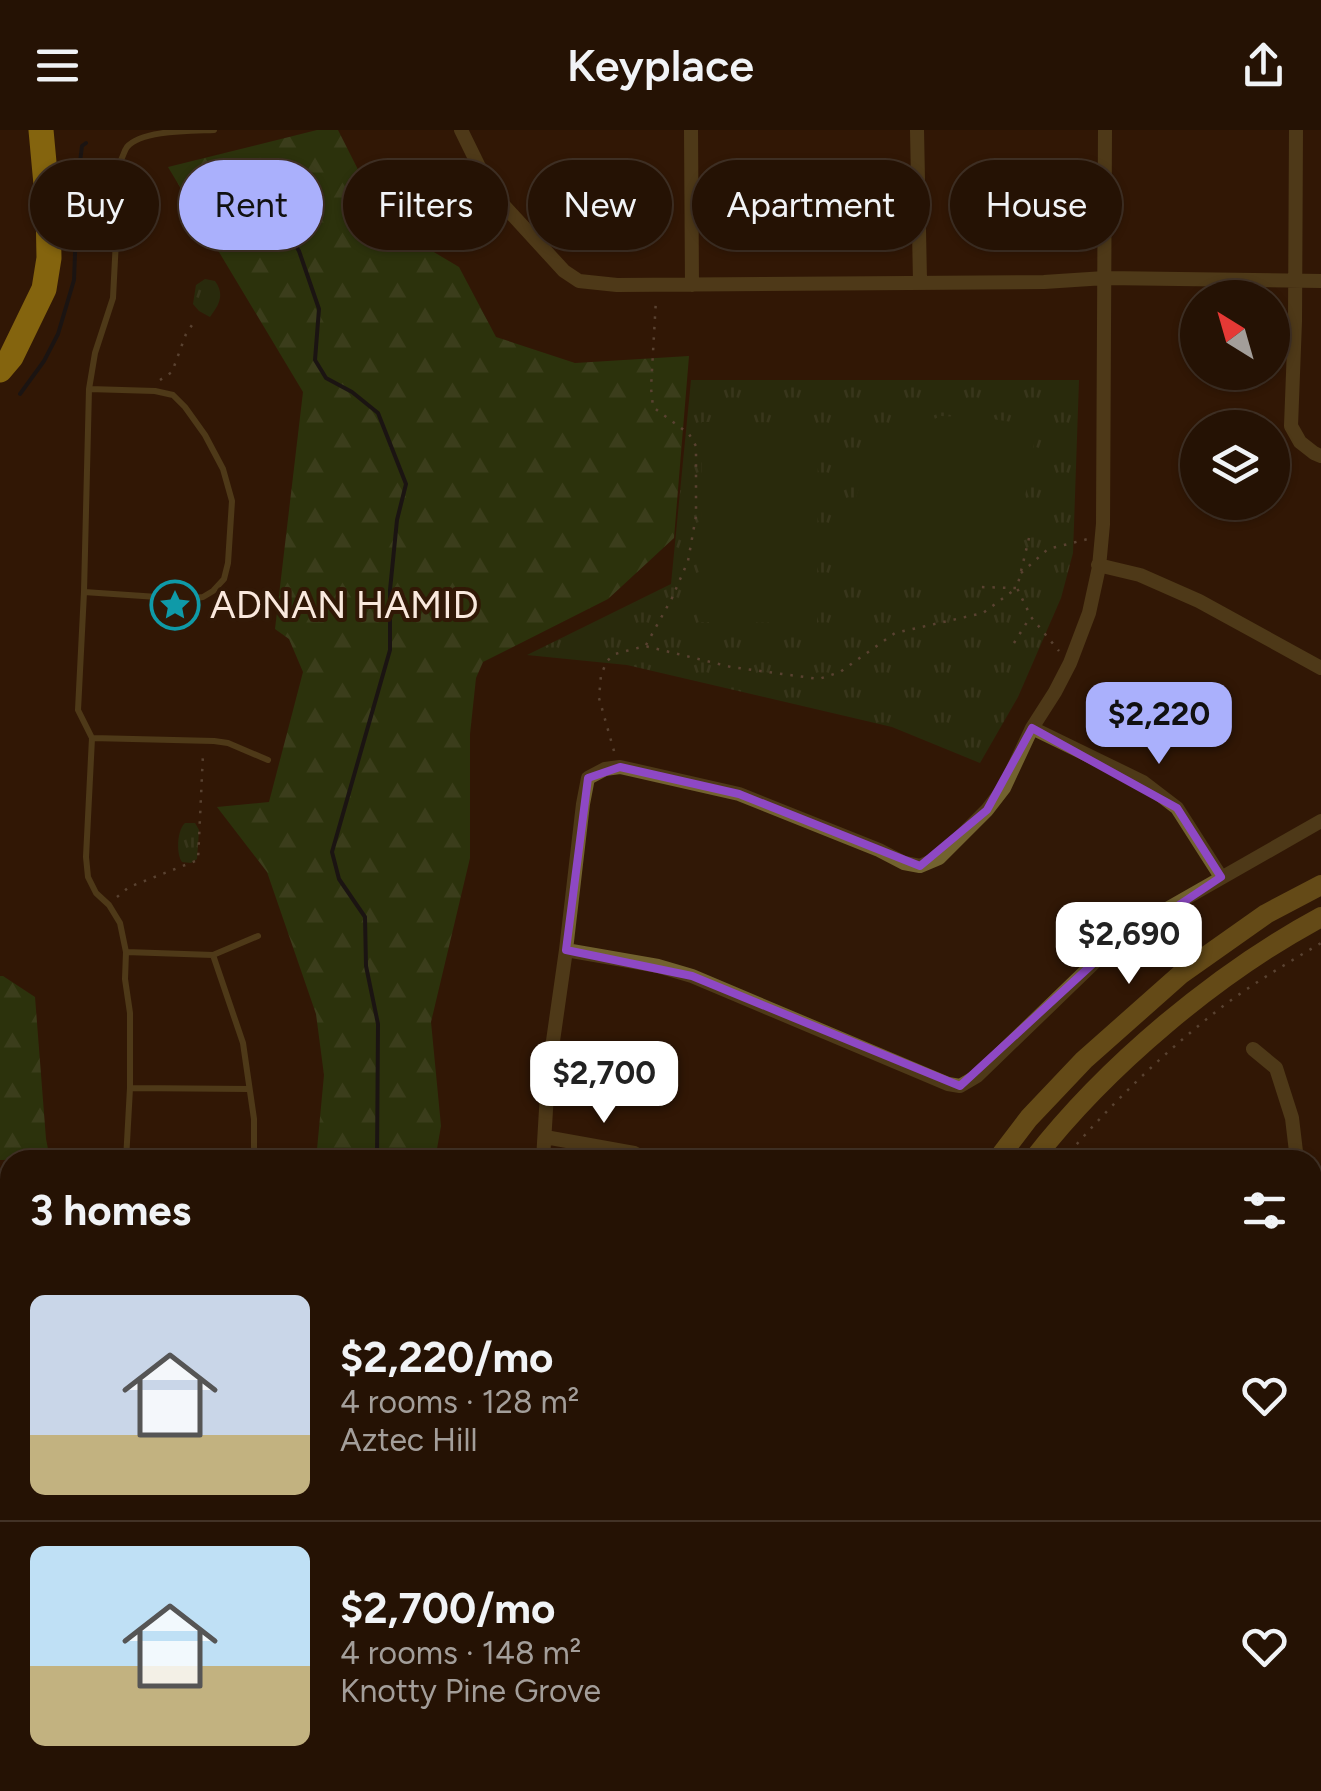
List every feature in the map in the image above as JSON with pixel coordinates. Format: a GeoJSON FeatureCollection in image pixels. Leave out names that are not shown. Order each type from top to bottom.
{"type":"FeatureCollection","features":[{"type":"Feature","properties":{"kind":"highway"},"geometry":{"type":"LineString","coordinates":[[0,370],[11,357],[44,289],[49,258],[41,130]]}},
{"type":"Feature","properties":{"kind":"main road"},"geometry":{"type":"LineString","coordinates":[[1004,1150],[1028,1118],[1084,1060],[1181,974],[1266,914],[1321,885]]}},
{"type":"Feature","properties":{"kind":"main road"},"geometry":{"type":"LineString","coordinates":[[1042,1150],[1107,1078],[1198,998],[1282,938],[1321,918]]}},
{"type":"Feature","properties":{"kind":"street"},"geometry":{"type":"LineString","coordinates":[[461,130],[498,198],[579,281],[657,285],[1044,282],[1105,278],[1321,280]]}},
{"type":"Feature","properties":{"kind":"street"},"geometry":{"type":"LineString","coordinates":[[691,130],[692,284]]}},
{"type":"Feature","properties":{"kind":"street"},"geometry":{"type":"LineString","coordinates":[[917,130],[920,281]]}},
{"type":"Feature","properties":{"kind":"street"},"geometry":{"type":"LineString","coordinates":[[544,1150],[548,1076],[586,782],[600,771],[620,767],[739,794],[904,863],[920,866],[939,858],[1004,788],[1032,728],[1070,663],[1089,612],[1099,567],[1105,130]]}},
{"type":"Feature","properties":{"kind":"street"},"geometry":{"type":"LineString","coordinates":[[1296,130],[1291,426],[1300,442],[1321,456]]}},
{"type":"Feature","properties":{"kind":"street"},"geometry":{"type":"LineString","coordinates":[[1098,565],[1140,574],[1199,601],[1321,668]]}},
{"type":"Feature","properties":{"kind":"street"},"geometry":{"type":"LineString","coordinates":[[1032,728],[1142,782],[1178,808],[1221,877]]}},
{"type":"Feature","properties":{"kind":"street"},"geometry":{"type":"LineString","coordinates":[[566,950],[692,976],[903,1066],[960,1086],[978,1076],[1086,970],[1144,922],[1321,821]]}},
{"type":"Feature","properties":{"kind":"street"},"geometry":{"type":"LineString","coordinates":[[1253,1049],[1276,1068],[1292,1118],[1296,1150]]}},
{"type":"Feature","properties":{"kind":"street"},"geometry":{"type":"LineString","coordinates":[[545,1137],[617,1150]]}},
{"type":"Feature","properties":{"kind":"lane"},"geometry":{"type":"LineString","coordinates":[[127,1150],[130,1014],[126,952],[120,923],[88,877],[92,738],[78,710],[89,389],[95,353],[112,298],[120,162],[127,147],[150,134],[214,130]]}},
{"type":"Feature","properties":{"kind":"lane"},"geometry":{"type":"LineString","coordinates":[[84,592],[187,599],[213,591],[224,578],[232,501],[223,469],[205,435],[173,395],[146,390],[89,389]]}},
{"type":"Feature","properties":{"kind":"lane"},"geometry":{"type":"LineString","coordinates":[[92,738],[203,740],[228,744],[268,760]]}},
{"type":"Feature","properties":{"kind":"lane"},"geometry":{"type":"LineString","coordinates":[[126,952],[214,955],[258,936]]}},
{"type":"Feature","properties":{"kind":"lane"},"geometry":{"type":"LineString","coordinates":[[214,955],[243,1043],[254,1119],[254,1150]]}},
{"type":"Feature","properties":{"kind":"lane"},"geometry":{"type":"LineString","coordinates":[[130,1088],[249,1089]]}},
{"type":"Feature","properties":{"kind":"path"},"geometry":{"type":"LineString","coordinates":[[646,646],[688,561],[696,516],[696,446],[690,434],[653,408],[650,388],[657,285]]}},
{"type":"Feature","properties":{"kind":"path"},"geometry":{"type":"LineString","coordinates":[[146,390],[172,372],[196,319]]}},
{"type":"Feature","properties":{"kind":"path"},"geometry":{"type":"LineString","coordinates":[[1020,574],[1048,549],[1101,537]]}},
{"type":"Feature","properties":{"kind":"path"},"geometry":{"type":"LineString","coordinates":[[1029,538],[1017,588],[1031,617],[1070,663]]}},
{"type":"Feature","properties":{"kind":"path"},"geometry":{"type":"LineString","coordinates":[[980,587],[1017,588]]}},
{"type":"Feature","properties":{"kind":"path"},"geometry":{"type":"LineString","coordinates":[[620,767],[600,698],[606,662],[615,654],[646,646],[732,667],[818,679],[840,672],[895,634],[982,613],[1017,588]]}},
{"type":"Feature","properties":{"kind":"path"},"geometry":{"type":"LineString","coordinates":[[1014,643],[1031,617]]}},
{"type":"Feature","properties":{"kind":"path"},"geometry":{"type":"LineString","coordinates":[[109,905],[128,886],[198,860],[203,740]]}},
{"type":"Feature","properties":{"kind":"path"},"geometry":{"type":"LineString","coordinates":[[1072,1150],[1150,1068],[1204,1021],[1262,978],[1321,943]]}},
{"type":"Feature","properties":{"kind":"highlighted area"},"geometry":{"type":"Polygon","coordinates":[[[1032,728],[1177,808],[1221,877],[1098,959],[960,1086],[692,976],[566,950],[588,778],[620,767],[739,794],[920,866],[987,810],[1032,728]]]}},
{"type":"Feature","properties":{"kind":"green space"},"geometry":{"type":"Polygon","coordinates":[[[317,130],[338,130],[353,160],[343,160],[343,250],[430,250],[459,267],[496,337],[575,363],[689,356],[674,538],[608,599],[483,662],[476,678],[470,734],[470,858],[431,1022],[441,1126],[437,1150],[317,1150],[324,1075],[316,1014],[267,872],[217,807],[269,802],[303,672],[289,639],[275,629],[303,392],[218,250],[323,250],[323,160],[196,160],[317,130]]]}},
{"type":"Feature","properties":{"kind":"green space"},"geometry":{"type":"Polygon","coordinates":[[[179,164],[179,185],[168,167],[179,164]]]}},
{"type":"Feature","properties":{"kind":"green space"},"geometry":{"type":"Polygon","coordinates":[[[205,279],[215,281],[220,291],[210,317],[193,304],[196,285],[205,279]]]}},
{"type":"Feature","properties":{"kind":"green space"},"geometry":{"type":"Polygon","coordinates":[[[691,380],[1079,380],[1073,553],[1061,598],[1018,697],[980,763],[892,727],[627,665],[527,655],[671,584],[691,380]]]}},
{"type":"Feature","properties":{"kind":"green space"},"geometry":{"type":"Polygon","coordinates":[[[940,416],[1037,426],[1011,580],[848,584],[843,537],[862,479],[895,441],[940,416]]]}},
{"type":"Feature","properties":{"kind":"green space"},"geometry":{"type":"Polygon","coordinates":[[[702,422],[818,423],[817,623],[700,622],[702,422]]]}},
{"type":"Feature","properties":{"kind":"green space"},"geometry":{"type":"Polygon","coordinates":[[[185,823],[195,823],[199,830],[197,859],[191,863],[182,862],[179,854],[179,836],[185,823]]]}},
{"type":"Feature","properties":{"kind":"green space"},"geometry":{"type":"Polygon","coordinates":[[[3,976],[35,997],[48,1150],[0,1150],[3,976]]]}},
{"type":"Feature","properties":{"kind":"waterway"},"geometry":{"type":"LineString","coordinates":[[20,394],[58,334],[74,280],[78,178],[82,146],[86,143]]}},
{"type":"Feature","properties":{"kind":"waterway"},"geometry":{"type":"LineString","coordinates":[[298,250],[319,309],[315,360],[326,378],[378,413],[406,484],[397,520],[390,590],[390,650],[332,852],[339,879],[365,917],[366,966],[378,1024],[377,1150]]}},
{"type":"Feature","properties":{"kind":"place","name":"ADNAN HAMID"},"geometry":{"type":"Point","coordinates":[175,605]}}]}
